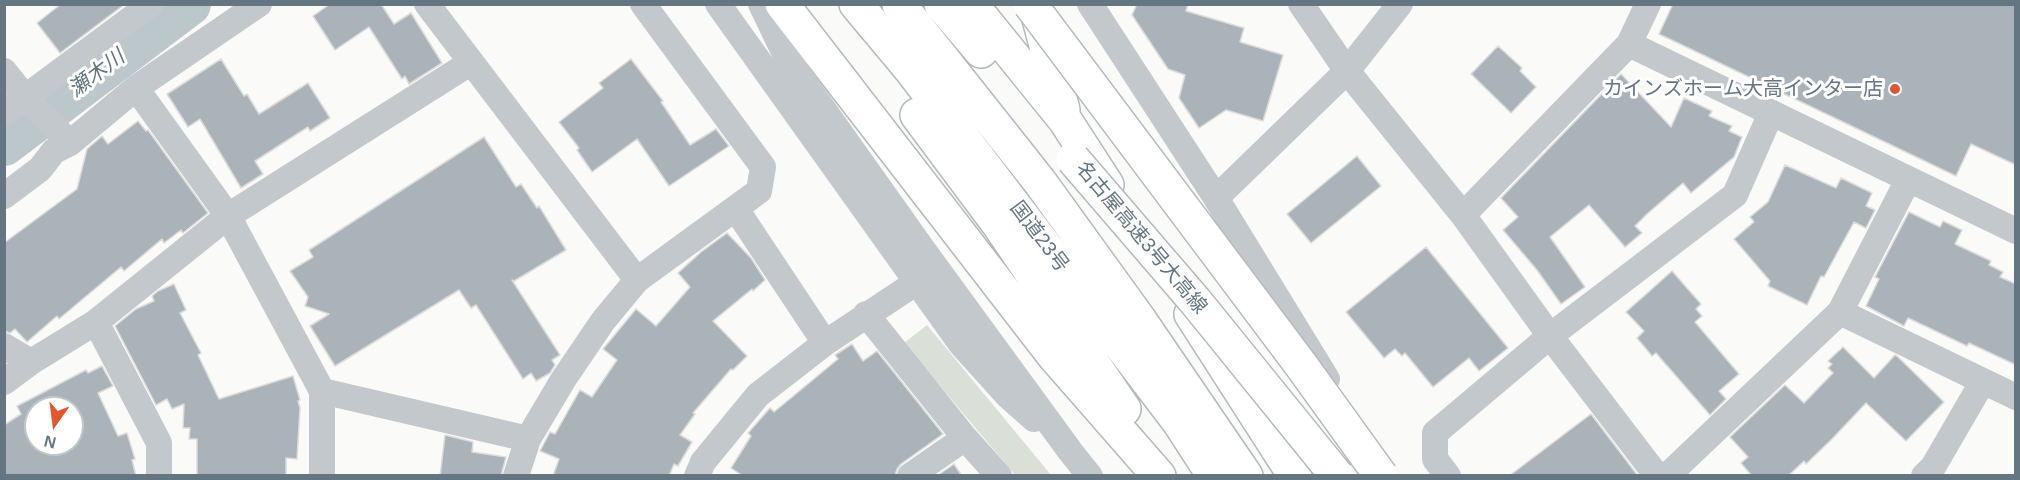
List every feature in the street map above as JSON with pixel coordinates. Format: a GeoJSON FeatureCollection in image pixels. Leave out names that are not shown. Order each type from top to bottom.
{"type":"FeatureCollection","features":[{"type":"Feature","properties":{"kind":"highway"},"geometry":{"type":"LineString","coordinates":[[782,4],[1054,356],[1159,476]]}},
{"type":"Feature","properties":{"kind":"highway"},"geometry":{"type":"LineString","coordinates":[[831,4],[858,36],[999,225],[1168,476]]}},
{"type":"Feature","properties":{"kind":"highway","name":"国道23号"},"geometry":{"type":"LineString","coordinates":[[856,4],[912,71],[1165,403],[1214,476]]}},
{"type":"Feature","properties":{"kind":"highway"},"geometry":{"type":"LineString","coordinates":[[900,4],[1040,182],[1140,319],[1246,476]]}},
{"type":"Feature","properties":{"kind":"highway","name":"名古屋高速3号大高線"},"geometry":{"type":"LineString","coordinates":[[941,4],[1196,302],[1336,476]]}},
{"type":"Feature","properties":{"kind":"highway"},"geometry":{"type":"LineString","coordinates":[[971,4],[1065,120],[1295,476]]}},
{"type":"Feature","properties":{"kind":"highway"},"geometry":{"type":"LineString","coordinates":[[1030,4],[1301,365],[1380,476]]}},
{"type":"Feature","properties":{"kind":"highway"},"geometry":{"type":"LineString","coordinates":[[1036,4],[1065,120]]}},
{"type":"Feature","properties":{"kind":"street"},"geometry":{"type":"LineString","coordinates":[[4,113],[29,100],[151,4]]}},
{"type":"Feature","properties":{"kind":"street"},"geometry":{"type":"LineString","coordinates":[[4,196],[40,170],[64,138],[259,4]]}},
{"type":"Feature","properties":{"kind":"street"},"geometry":{"type":"LineString","coordinates":[[427,4],[637,280]]}},
{"type":"Feature","properties":{"kind":"street"},"geometry":{"type":"LineString","coordinates":[[516,476],[528,439],[563,380],[603,321],[637,280],[759,191],[763,167],[643,4]]}},
{"type":"Feature","properties":{"kind":"street"},"geometry":{"type":"LineString","coordinates":[[718,4],[961,344],[1008,396],[1070,451]]}},
{"type":"Feature","properties":{"kind":"street"},"geometry":{"type":"LineString","coordinates":[[761,4],[794,68],[924,251],[1090,476]]}},
{"type":"Feature","properties":{"kind":"street"},"geometry":{"type":"LineString","coordinates":[[1090,4],[1216,198],[1316,360],[1380,476]]}},
{"type":"Feature","properties":{"kind":"street"},"geometry":{"type":"LineString","coordinates":[[1301,4],[1347,70],[1463,215],[1550,336],[1657,476]]}},
{"type":"Feature","properties":{"kind":"street"},"geometry":{"type":"LineString","coordinates":[[1216,198],[1347,70],[1400,4]]}},
{"type":"Feature","properties":{"kind":"street"},"geometry":{"type":"LineString","coordinates":[[1463,215],[1629,44],[1648,4]]}},
{"type":"Feature","properties":{"kind":"street"},"geometry":{"type":"LineString","coordinates":[[1629,44],[2016,231]]}},
{"type":"Feature","properties":{"kind":"street"},"geometry":{"type":"LineString","coordinates":[[4,382],[31,362],[96,322],[228,216],[470,63]]}},
{"type":"Feature","properties":{"kind":"street"},"geometry":{"type":"LineString","coordinates":[[4,70],[64,138]]}},
{"type":"Feature","properties":{"kind":"street"},"geometry":{"type":"LineString","coordinates":[[136,88],[228,216],[322,391],[322,476]]}},
{"type":"Feature","properties":{"kind":"street"},"geometry":{"type":"LineString","coordinates":[[1448,476],[1435,459],[1435,433],[1550,336],[1735,195],[1771,113]]}},
{"type":"Feature","properties":{"kind":"street"},"geometry":{"type":"LineString","coordinates":[[1667,476],[1840,312],[1908,180]]}},
{"type":"Feature","properties":{"kind":"street"},"geometry":{"type":"LineString","coordinates":[[735,209],[825,343]]}},
{"type":"Feature","properties":{"kind":"street"},"geometry":{"type":"LineString","coordinates":[[697,476],[703,462],[758,395],[825,343],[917,282]]}},
{"type":"Feature","properties":{"kind":"street"},"geometry":{"type":"LineString","coordinates":[[1840,312],[2016,397]]}},
{"type":"Feature","properties":{"kind":"street"},"geometry":{"type":"LineString","coordinates":[[866,314],[965,438],[999,476]]}},
{"type":"Feature","properties":{"kind":"street"},"geometry":{"type":"LineString","coordinates":[[96,322],[159,443],[159,476]]}},
{"type":"Feature","properties":{"kind":"street"},"geometry":{"type":"LineString","coordinates":[[4,346],[31,362]]}},
{"type":"Feature","properties":{"kind":"street"},"geometry":{"type":"LineString","coordinates":[[1924,476],[1933,467],[1983,381]]}},
{"type":"Feature","properties":{"kind":"street"},"geometry":{"type":"LineString","coordinates":[[322,391],[528,439]]}},
{"type":"Feature","properties":{"kind":"street"},"geometry":{"type":"LineString","coordinates":[[910,476],[965,438]]}},
{"type":"Feature","properties":{"kind":"shaded area"},"geometry":{"type":"Polygon","coordinates":[[[927,325],[1051,475],[1015,475],[904,343],[927,325]]]}},
{"type":"Feature","properties":{"kind":"building"},"geometry":{"type":"Polygon","coordinates":[[[61,4],[125,4],[60,53],[37,23],[61,4]]]}},
{"type":"Feature","properties":{"kind":"building"},"geometry":{"type":"Polygon","coordinates":[[[330,4],[381,4],[394,24],[411,13],[442,63],[409,84],[405,76],[402,79],[369,27],[335,50],[313,16],[330,4]]]}},
{"type":"Feature","properties":{"kind":"building"},"geometry":{"type":"Polygon","coordinates":[[[1137,4],[1188,4],[1186,11],[1244,28],[1240,42],[1283,55],[1263,121],[1226,110],[1199,128],[1179,98],[1185,75],[1168,69],[1132,15],[1137,4]]]}},
{"type":"Feature","properties":{"kind":"building","name":"カインズホーム大高インター店"},"geometry":{"type":"Polygon","coordinates":[[[1673,4],[2016,4],[2016,165],[1971,144],[1956,176],[1659,34],[1673,4]]]}},
{"type":"Feature","properties":{"kind":"building"},"geometry":{"type":"Polygon","coordinates":[[[1498,46],[1522,68],[1520,71],[1536,87],[1511,113],[1471,74],[1498,46]]]}},
{"type":"Feature","properties":{"kind":"building"},"geometry":{"type":"Polygon","coordinates":[[[221,59],[244,96],[247,94],[259,114],[308,83],[330,118],[310,131],[308,127],[255,161],[263,174],[241,188],[200,119],[188,127],[167,94],[221,59]]]}},
{"type":"Feature","properties":{"kind":"building"},"geometry":{"type":"Polygon","coordinates":[[[631,59],[663,101],[661,102],[690,145],[716,129],[729,146],[669,186],[637,139],[592,172],[577,150],[579,148],[559,122],[603,88],[599,83],[631,59]]]}},
{"type":"Feature","properties":{"kind":"building"},"geometry":{"type":"Polygon","coordinates":[[[1621,74],[1671,127],[1684,98],[1712,111],[1709,116],[1732,126],[1729,131],[1742,137],[1734,157],[1691,193],[1683,183],[1635,226],[1642,233],[1625,247],[1589,205],[1550,237],[1585,287],[1561,304],[1537,270],[1503,230],[1518,217],[1501,198],[1621,74]]]}},
{"type":"Feature","properties":{"kind":"building"},"geometry":{"type":"Polygon","coordinates":[[[138,121],[146,131],[148,130],[208,213],[183,233],[181,230],[164,243],[162,239],[124,271],[121,267],[59,319],[57,316],[27,342],[15,329],[10,333],[4,331],[4,243],[77,189],[87,149],[102,136],[108,144],[138,121]]]}},
{"type":"Feature","properties":{"kind":"building"},"geometry":{"type":"Polygon","coordinates":[[[484,137],[516,187],[521,184],[537,208],[539,206],[566,250],[514,281],[512,280],[560,355],[552,360],[555,365],[550,373],[536,381],[531,373],[523,379],[476,305],[471,308],[459,290],[335,366],[310,326],[329,314],[305,306],[308,297],[290,271],[313,257],[309,250],[484,137]]]}},
{"type":"Feature","properties":{"kind":"building"},"geometry":{"type":"Polygon","coordinates":[[[1357,156],[1381,186],[1311,243],[1287,214],[1357,156]]]}},
{"type":"Feature","properties":{"kind":"building"},"geometry":{"type":"Polygon","coordinates":[[[1785,165],[1836,188],[1841,178],[1872,193],[1866,206],[1875,210],[1866,228],[1854,222],[1824,277],[1821,276],[1807,305],[1768,286],[1770,281],[1734,239],[1754,222],[1750,217],[1768,202],[1785,165]]]}},
{"type":"Feature","properties":{"kind":"building"},"geometry":{"type":"Polygon","coordinates":[[[1909,212],[1940,227],[1943,221],[1962,230],[1955,244],[1991,261],[1989,265],[2003,272],[2000,277],[2016,284],[2016,365],[1969,343],[1967,346],[1908,318],[1904,326],[1866,306],[1879,279],[1875,277],[1909,212]]]}},
{"type":"Feature","properties":{"kind":"building"},"geometry":{"type":"Polygon","coordinates":[[[727,233],[751,258],[765,280],[713,321],[747,356],[733,370],[731,369],[693,413],[695,414],[680,435],[692,442],[678,466],[674,464],[669,476],[553,476],[559,459],[540,451],[550,432],[555,434],[580,390],[592,397],[617,360],[603,349],[636,309],[656,326],[690,287],[678,273],[727,233]]]}},
{"type":"Feature","properties":{"kind":"building"},"geometry":{"type":"Polygon","coordinates":[[[1426,247],[1508,348],[1479,371],[1469,358],[1433,387],[1405,353],[1402,356],[1395,349],[1384,358],[1346,312],[1426,247]]]}},
{"type":"Feature","properties":{"kind":"building"},"geometry":{"type":"Polygon","coordinates":[[[1672,271],[1701,304],[1696,309],[1702,316],[1695,322],[1739,374],[1719,391],[1726,399],[1710,415],[1656,353],[1652,356],[1637,338],[1644,331],[1626,312],[1672,271]]]}},
{"type":"Feature","properties":{"kind":"building"},"geometry":{"type":"Polygon","coordinates":[[[174,284],[186,310],[180,313],[201,353],[198,355],[219,399],[293,376],[300,400],[298,401],[300,408],[297,459],[286,458],[286,476],[197,476],[197,439],[189,439],[190,428],[183,428],[184,404],[172,409],[167,399],[156,405],[115,326],[136,309],[154,301],[152,296],[158,291],[174,284]]]}},
{"type":"Feature","properties":{"kind":"building"},"geometry":{"type":"Polygon","coordinates":[[[852,344],[863,361],[877,351],[943,434],[901,464],[895,476],[743,476],[731,468],[751,436],[748,433],[770,408],[774,412],[838,359],[835,355],[852,344]]]}},
{"type":"Feature","properties":{"kind":"building"},"geometry":{"type":"Polygon","coordinates":[[[1843,347],[1874,378],[1895,355],[1897,356],[1944,402],[1906,441],[1866,403],[1806,464],[1804,461],[1788,476],[1752,476],[1741,463],[1748,457],[1730,437],[1785,385],[1804,403],[1833,373],[1828,368],[1832,364],[1828,361],[1843,347]]]}},
{"type":"Feature","properties":{"kind":"building"},"geometry":{"type":"Polygon","coordinates":[[[102,366],[113,386],[98,393],[118,436],[127,433],[135,459],[132,460],[136,476],[4,476],[4,425],[21,414],[17,406],[24,402],[24,456],[84,456],[84,396],[36,396],[86,370],[88,373],[102,366]]]}},
{"type":"Feature","properties":{"kind":"building"},"geometry":{"type":"Polygon","coordinates":[[[1591,414],[1638,476],[1509,476],[1583,420],[1591,414]]]}},
{"type":"Feature","properties":{"kind":"building"},"geometry":{"type":"Polygon","coordinates":[[[445,435],[473,442],[472,452],[506,457],[501,476],[440,476],[445,435]]]}},
{"type":"Feature","properties":{"kind":"building"},"geometry":{"type":"Polygon","coordinates":[[[954,464],[962,476],[937,476],[954,464]]]}},
{"type":"Feature","properties":{"kind":"waterway","name":"瀬木川"},"geometry":{"type":"LineString","coordinates":[[4,144],[189,4]]}},
{"type":"Feature","properties":{"kind":"place","name":"カインズホーム大高インター店"},"geometry":{"type":"Point","coordinates":[1895,89]}}]}
